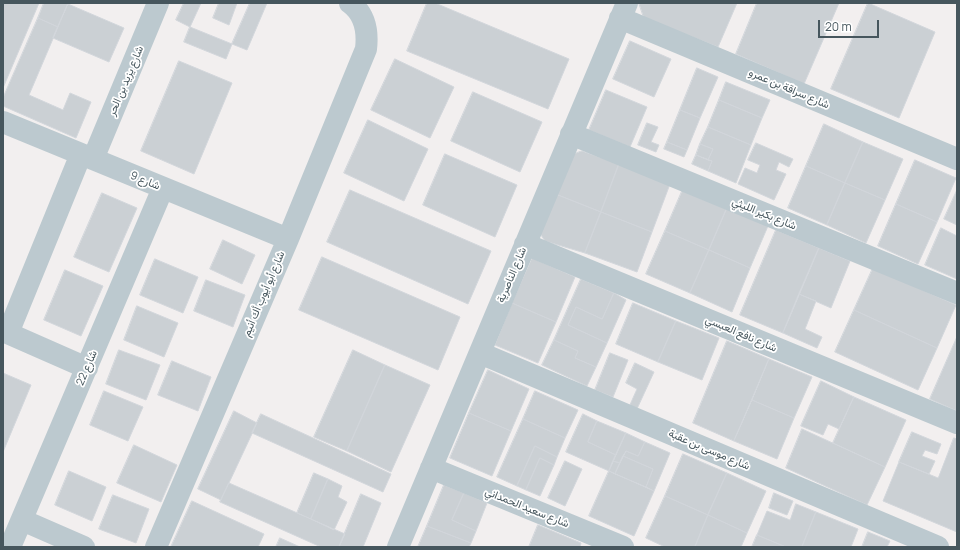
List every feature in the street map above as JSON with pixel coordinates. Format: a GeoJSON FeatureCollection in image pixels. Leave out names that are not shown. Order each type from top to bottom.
{"type":"FeatureCollection","features":[{"type":"Feature","properties":{"kind":"street","name":"شارع يزيد بن الحر"},"geometry":{"type":"LineString","coordinates":[[6,332],[158,3]]}},
{"type":"Feature","properties":{"kind":"street","name":"شارع أبو أيوب أك أنيم"},"geometry":{"type":"LineString","coordinates":[[156,547],[288,239],[366,49],[366,26],[360,15],[350,3]]}},
{"type":"Feature","properties":{"kind":"street","name":"شارع الناصرية"},"geometry":{"type":"LineString","coordinates":[[398,547],[623,11]]}},
{"type":"Feature","properties":{"kind":"street","name":"شارع سراقة بن عمرو"},"geometry":{"type":"LineString","coordinates":[[623,11],[957,159]]}},
{"type":"Feature","properties":{"kind":"street","name":"شارع 9"},"geometry":{"type":"LineString","coordinates":[[3,122],[288,239]]}},
{"type":"Feature","properties":{"kind":"street","name":"شارع بكير الليثي"},"geometry":{"type":"LineString","coordinates":[[571,134],[957,293]]}},
{"type":"Feature","properties":{"kind":"street","name":"شارع 22"},"geometry":{"type":"LineString","coordinates":[[10,547],[164,188]]}},
{"type":"Feature","properties":{"kind":"street","name":"شارع نافع العبسي"},"geometry":{"type":"LineString","coordinates":[[525,244],[957,423]]}},
{"type":"Feature","properties":{"kind":"street"},"geometry":{"type":"LineString","coordinates":[[6,332],[87,368]]}},
{"type":"Feature","properties":{"kind":"street","name":"شارع موسى بن عقبة"},"geometry":{"type":"LineString","coordinates":[[480,353],[938,547]]}},
{"type":"Feature","properties":{"kind":"street","name":"شارع سعيد الحمداني"},"geometry":{"type":"LineString","coordinates":[[431,468],[623,547]]}},
{"type":"Feature","properties":{"kind":"street"},"geometry":{"type":"LineString","coordinates":[[22,520],[84,547]]}},
{"type":"Feature","properties":{"kind":"building"},"geometry":{"type":"Polygon","coordinates":[[[3,3],[39,3],[3,88],[3,3]]]}},
{"type":"Feature","properties":{"kind":"building"},"geometry":{"type":"Polygon","coordinates":[[[44,3],[68,3],[58,27],[38,18],[44,3]]]}},
{"type":"Feature","properties":{"kind":"building"},"geometry":{"type":"Polygon","coordinates":[[[184,3],[201,3],[190,27],[176,20],[184,3]]]}},
{"type":"Feature","properties":{"kind":"building"},"geometry":{"type":"Polygon","coordinates":[[[219,3],[237,3],[229,25],[213,18],[219,3]]]}},
{"type":"Feature","properties":{"kind":"building"},"geometry":{"type":"Polygon","coordinates":[[[250,3],[267,3],[247,50],[232,44],[250,3]]]}},
{"type":"Feature","properties":{"kind":"building"},"geometry":{"type":"Polygon","coordinates":[[[427,3],[435,3],[569,59],[548,109],[407,51],[427,3]]]}},
{"type":"Feature","properties":{"kind":"building"},"geometry":{"type":"Polygon","coordinates":[[[639,3],[737,3],[718,47],[644,18],[639,3]]]}},
{"type":"Feature","properties":{"kind":"building"},"geometry":{"type":"Polygon","coordinates":[[[757,3],[839,3],[804,84],[736,54],[757,3]]]}},
{"type":"Feature","properties":{"kind":"building"},"geometry":{"type":"Polygon","coordinates":[[[868,3],[935,32],[899,118],[831,89],[868,3]]]}},
{"type":"Feature","properties":{"kind":"building"},"geometry":{"type":"Polygon","coordinates":[[[68,4],[124,28],[109,62],[53,38],[68,4]]]}},
{"type":"Feature","properties":{"kind":"building"},"geometry":{"type":"Polygon","coordinates":[[[38,18],[58,27],[29,95],[63,110],[70,93],[91,102],[76,138],[3,106],[3,98],[38,18]]]}},
{"type":"Feature","properties":{"kind":"building"},"geometry":{"type":"Polygon","coordinates":[[[190,27],[232,44],[226,59],[184,42],[190,27]]]}},
{"type":"Feature","properties":{"kind":"building"},"geometry":{"type":"Polygon","coordinates":[[[630,41],[671,59],[654,97],[613,79],[630,41]]]}},
{"type":"Feature","properties":{"kind":"building"},"geometry":{"type":"Polygon","coordinates":[[[395,59],[454,87],[430,138],[371,110],[395,59]]]}},
{"type":"Feature","properties":{"kind":"building"},"geometry":{"type":"Polygon","coordinates":[[[179,61],[232,83],[194,174],[141,151],[179,61]]]}},
{"type":"Feature","properties":{"kind":"building"},"geometry":{"type":"Polygon","coordinates":[[[697,68],[718,77],[700,118],[680,110],[697,68]]]}},
{"type":"Feature","properties":{"kind":"building"},"geometry":{"type":"Polygon","coordinates":[[[726,82],[770,100],[762,118],[719,100],[726,82]]]}},
{"type":"Feature","properties":{"kind":"building"},"geometry":{"type":"Polygon","coordinates":[[[606,90],[647,107],[630,147],[589,130],[606,90]]]}},
{"type":"Feature","properties":{"kind":"building"},"geometry":{"type":"Polygon","coordinates":[[[473,92],[542,122],[520,172],[451,141],[473,92]]]}},
{"type":"Feature","properties":{"kind":"building"},"geometry":{"type":"Polygon","coordinates":[[[719,100],[762,118],[751,145],[708,127],[719,100]]]}},
{"type":"Feature","properties":{"kind":"building"},"geometry":{"type":"Polygon","coordinates":[[[680,110],[700,118],[687,150],[667,142],[680,110]]]}},
{"type":"Feature","properties":{"kind":"building"},"geometry":{"type":"Polygon","coordinates":[[[368,120],[428,149],[404,201],[344,173],[368,120]]]}},
{"type":"Feature","properties":{"kind":"building"},"geometry":{"type":"Polygon","coordinates":[[[647,123],[658,127],[651,142],[659,145],[656,152],[638,145],[647,123]]]}},
{"type":"Feature","properties":{"kind":"building"},"geometry":{"type":"Polygon","coordinates":[[[824,124],[863,142],[845,183],[806,166],[824,124]]]}},
{"type":"Feature","properties":{"kind":"building"},"geometry":{"type":"Polygon","coordinates":[[[708,127],[751,145],[736,183],[708,171],[712,161],[708,160],[713,149],[700,144],[708,127]]]}},
{"type":"Feature","properties":{"kind":"building"},"geometry":{"type":"Polygon","coordinates":[[[667,142],[687,150],[684,157],[664,149],[667,142]]]}},
{"type":"Feature","properties":{"kind":"building"},"geometry":{"type":"Polygon","coordinates":[[[863,142],[903,159],[885,200],[845,183],[863,142]]]}},
{"type":"Feature","properties":{"kind":"building"},"geometry":{"type":"Polygon","coordinates":[[[756,143],[793,159],[789,167],[779,162],[776,170],[786,174],[774,200],[738,184],[745,168],[757,173],[760,165],[748,160],[756,143]]]}},
{"type":"Feature","properties":{"kind":"building"},"geometry":{"type":"Polygon","coordinates":[[[700,144],[713,149],[708,160],[696,155],[700,144]]]}},
{"type":"Feature","properties":{"kind":"building"},"geometry":{"type":"Polygon","coordinates":[[[582,151],[619,164],[601,212],[553,193],[566,157],[582,151]]]}},
{"type":"Feature","properties":{"kind":"building"},"geometry":{"type":"Polygon","coordinates":[[[445,154],[517,185],[495,237],[423,205],[445,154]]]}},
{"type":"Feature","properties":{"kind":"building"},"geometry":{"type":"Polygon","coordinates":[[[696,155],[712,161],[708,171],[692,164],[696,155]]]}},
{"type":"Feature","properties":{"kind":"building"},"geometry":{"type":"Polygon","coordinates":[[[915,160],[956,178],[937,222],[896,204],[915,160]]]}},
{"type":"Feature","properties":{"kind":"building"},"geometry":{"type":"Polygon","coordinates":[[[619,164],[670,184],[652,232],[601,212],[619,164]]]}},
{"type":"Feature","properties":{"kind":"building"},"geometry":{"type":"Polygon","coordinates":[[[806,166],[845,183],[827,225],[788,208],[806,166]]]}},
{"type":"Feature","properties":{"kind":"building"},"geometry":{"type":"Polygon","coordinates":[[[845,183],[885,200],[866,243],[827,225],[845,183]]]}},
{"type":"Feature","properties":{"kind":"building"},"geometry":{"type":"Polygon","coordinates":[[[683,189],[727,208],[709,250],[665,231],[683,189]]]}},
{"type":"Feature","properties":{"kind":"building"},"geometry":{"type":"Polygon","coordinates":[[[350,190],[491,251],[468,304],[327,242],[350,190]]]}},
{"type":"Feature","properties":{"kind":"building"},"geometry":{"type":"Polygon","coordinates":[[[957,190],[957,225],[944,219],[957,190]]]}},
{"type":"Feature","properties":{"kind":"building"},"geometry":{"type":"Polygon","coordinates":[[[102,193],[137,208],[109,272],[74,257],[102,193]]]}},
{"type":"Feature","properties":{"kind":"building"},"geometry":{"type":"Polygon","coordinates":[[[553,193],[601,212],[585,253],[545,241],[537,229],[553,193]]]}},
{"type":"Feature","properties":{"kind":"building"},"geometry":{"type":"Polygon","coordinates":[[[896,204],[937,222],[918,264],[878,246],[896,204]]]}},
{"type":"Feature","properties":{"kind":"building"},"geometry":{"type":"Polygon","coordinates":[[[727,208],[768,226],[750,268],[709,250],[727,208]]]}},
{"type":"Feature","properties":{"kind":"building"},"geometry":{"type":"Polygon","coordinates":[[[601,212],[652,232],[637,272],[585,253],[601,212]]]}},
{"type":"Feature","properties":{"kind":"building"},"geometry":{"type":"Polygon","coordinates":[[[941,228],[957,236],[957,279],[925,265],[941,228]]]}},
{"type":"Feature","properties":{"kind":"building"},"geometry":{"type":"Polygon","coordinates":[[[776,230],[819,248],[783,333],[740,315],[776,230]]]}},
{"type":"Feature","properties":{"kind":"building"},"geometry":{"type":"Polygon","coordinates":[[[665,231],[709,250],[690,293],[646,274],[665,231]]]}},
{"type":"Feature","properties":{"kind":"building"},"geometry":{"type":"Polygon","coordinates":[[[223,240],[255,255],[242,284],[210,269],[223,240]]]}},
{"type":"Feature","properties":{"kind":"building"},"geometry":{"type":"Polygon","coordinates":[[[819,248],[850,261],[831,308],[799,294],[819,248]]]}},
{"type":"Feature","properties":{"kind":"building"},"geometry":{"type":"Polygon","coordinates":[[[709,250],[750,268],[732,312],[690,293],[709,250]]]}},
{"type":"Feature","properties":{"kind":"building"},"geometry":{"type":"Polygon","coordinates":[[[322,257],[460,317],[438,370],[299,310],[322,257]]]}},
{"type":"Feature","properties":{"kind":"building"},"geometry":{"type":"Polygon","coordinates":[[[532,258],[575,277],[556,322],[512,303],[532,258]]]}},
{"type":"Feature","properties":{"kind":"building"},"geometry":{"type":"Polygon","coordinates":[[[155,259],[198,277],[183,313],[140,295],[155,259]]]}},
{"type":"Feature","properties":{"kind":"building"},"geometry":{"type":"Polygon","coordinates":[[[873,268],[956,305],[937,348],[854,310],[873,268]]]}},
{"type":"Feature","properties":{"kind":"building"},"geometry":{"type":"Polygon","coordinates":[[[65,270],[103,286],[81,336],[44,320],[65,270]]]}},
{"type":"Feature","properties":{"kind":"building"},"geometry":{"type":"Polygon","coordinates":[[[581,279],[614,293],[602,319],[576,307],[568,325],[607,343],[596,367],[575,358],[578,351],[554,340],[581,279]]]}},
{"type":"Feature","properties":{"kind":"building"},"geometry":{"type":"Polygon","coordinates":[[[206,280],[245,295],[233,327],[194,311],[206,280]]]}},
{"type":"Feature","properties":{"kind":"building"},"geometry":{"type":"Polygon","coordinates":[[[614,293],[626,300],[607,343],[568,325],[576,307],[602,319],[614,293]]]}},
{"type":"Feature","properties":{"kind":"building"},"geometry":{"type":"Polygon","coordinates":[[[799,294],[816,301],[805,329],[822,337],[817,348],[783,333],[799,294]]]}},
{"type":"Feature","properties":{"kind":"building"},"geometry":{"type":"Polygon","coordinates":[[[512,303],[556,322],[538,363],[495,345],[512,303]]]}},
{"type":"Feature","properties":{"kind":"building"},"geometry":{"type":"Polygon","coordinates":[[[633,303],[676,321],[658,362],[616,344],[633,303]]]}},
{"type":"Feature","properties":{"kind":"building"},"geometry":{"type":"Polygon","coordinates":[[[137,306],[178,323],[164,357],[124,340],[137,306]]]}},
{"type":"Feature","properties":{"kind":"building"},"geometry":{"type":"Polygon","coordinates":[[[854,310],[937,348],[918,390],[835,352],[854,310]]]}},
{"type":"Feature","properties":{"kind":"building"},"geometry":{"type":"Polygon","coordinates":[[[676,321],[719,338],[702,380],[658,362],[676,321]]]}},
{"type":"Feature","properties":{"kind":"building"},"geometry":{"type":"Polygon","coordinates":[[[957,337],[957,411],[930,399],[957,337]]]}},
{"type":"Feature","properties":{"kind":"building"},"geometry":{"type":"Polygon","coordinates":[[[554,340],[578,351],[575,358],[596,367],[587,386],[542,365],[554,340]]]}},
{"type":"Feature","properties":{"kind":"building"},"geometry":{"type":"Polygon","coordinates":[[[727,341],[769,359],[734,441],[693,423],[727,341]]]}},
{"type":"Feature","properties":{"kind":"building"},"geometry":{"type":"Polygon","coordinates":[[[119,350],[160,365],[146,400],[106,384],[119,350]]]}},
{"type":"Feature","properties":{"kind":"building"},"geometry":{"type":"Polygon","coordinates":[[[353,350],[385,365],[347,451],[314,437],[353,350]]]}},
{"type":"Feature","properties":{"kind":"building"},"geometry":{"type":"Polygon","coordinates":[[[610,353],[628,360],[613,397],[595,390],[610,353]]]}},
{"type":"Feature","properties":{"kind":"building"},"geometry":{"type":"Polygon","coordinates":[[[769,359],[812,377],[794,418],[752,400],[769,359]]]}},
{"type":"Feature","properties":{"kind":"building"},"geometry":{"type":"Polygon","coordinates":[[[172,361],[211,377],[198,411],[158,395],[172,361]]]}},
{"type":"Feature","properties":{"kind":"building"},"geometry":{"type":"Polygon","coordinates":[[[635,363],[654,372],[636,411],[629,407],[637,389],[626,383],[635,363]]]}},
{"type":"Feature","properties":{"kind":"building"},"geometry":{"type":"Polygon","coordinates":[[[385,365],[430,385],[391,472],[347,451],[385,365]]]}},
{"type":"Feature","properties":{"kind":"building"},"geometry":{"type":"Polygon","coordinates":[[[488,370],[529,389],[511,431],[469,413],[488,370]]]}},
{"type":"Feature","properties":{"kind":"building"},"geometry":{"type":"Polygon","coordinates":[[[3,373],[31,385],[3,452],[3,373]]]}},
{"type":"Feature","properties":{"kind":"building"},"geometry":{"type":"Polygon","coordinates":[[[821,381],[854,397],[839,429],[828,424],[823,435],[801,426],[821,381]]]}},
{"type":"Feature","properties":{"kind":"building"},"geometry":{"type":"Polygon","coordinates":[[[104,391],[143,407],[128,441],[90,425],[104,391]]]}},
{"type":"Feature","properties":{"kind":"building"},"geometry":{"type":"Polygon","coordinates":[[[535,391],[578,410],[565,438],[523,419],[535,391]]]}},
{"type":"Feature","properties":{"kind":"building"},"geometry":{"type":"Polygon","coordinates":[[[854,397],[906,420],[885,467],[833,443],[854,397]]]}},
{"type":"Feature","properties":{"kind":"building"},"geometry":{"type":"Polygon","coordinates":[[[752,400],[794,418],[777,459],[734,441],[752,400]]]}},
{"type":"Feature","properties":{"kind":"building"},"geometry":{"type":"Polygon","coordinates":[[[234,411],[257,423],[221,500],[198,489],[234,411]]]}},
{"type":"Feature","properties":{"kind":"building"},"geometry":{"type":"Polygon","coordinates":[[[469,413],[511,431],[492,476],[450,458],[469,413]]]}},
{"type":"Feature","properties":{"kind":"building"},"geometry":{"type":"Polygon","coordinates":[[[261,414],[391,474],[383,492],[252,433],[261,414]]]}},
{"type":"Feature","properties":{"kind":"building"},"geometry":{"type":"Polygon","coordinates":[[[583,414],[597,421],[588,442],[616,455],[609,471],[566,452],[583,414]]]}},
{"type":"Feature","properties":{"kind":"building"},"geometry":{"type":"Polygon","coordinates":[[[523,419],[565,438],[557,457],[535,446],[517,486],[497,477],[523,419]]]}},
{"type":"Feature","properties":{"kind":"building"},"geometry":{"type":"Polygon","coordinates":[[[597,421],[626,433],[616,455],[588,442],[597,421]]]}},
{"type":"Feature","properties":{"kind":"building"},"geometry":{"type":"Polygon","coordinates":[[[802,429],[885,467],[867,505],[786,468],[802,429]]]}},
{"type":"Feature","properties":{"kind":"building"},"geometry":{"type":"Polygon","coordinates":[[[912,432],[941,444],[937,454],[925,450],[922,456],[935,461],[929,474],[899,462],[912,432]]]}},
{"type":"Feature","properties":{"kind":"building"},"geometry":{"type":"Polygon","coordinates":[[[626,433],[645,442],[638,456],[626,451],[620,463],[613,461],[626,433]]]}},
{"type":"Feature","properties":{"kind":"building"},"geometry":{"type":"Polygon","coordinates":[[[954,438],[957,439],[957,532],[883,501],[899,462],[938,478],[954,438]]]}},
{"type":"Feature","properties":{"kind":"building"},"geometry":{"type":"Polygon","coordinates":[[[645,442],[670,453],[654,491],[646,487],[653,469],[623,456],[626,451],[638,456],[645,442]]]}},
{"type":"Feature","properties":{"kind":"building"},"geometry":{"type":"Polygon","coordinates":[[[134,445],[177,465],[161,502],[117,483],[134,445]]]}},
{"type":"Feature","properties":{"kind":"building"},"geometry":{"type":"Polygon","coordinates":[[[535,446],[557,457],[554,465],[540,458],[526,490],[517,486],[535,446]]]}},
{"type":"Feature","properties":{"kind":"building"},"geometry":{"type":"Polygon","coordinates":[[[683,454],[727,473],[708,515],[665,496],[683,454]]]}},
{"type":"Feature","properties":{"kind":"building"},"geometry":{"type":"Polygon","coordinates":[[[623,456],[653,469],[646,487],[615,474],[623,456]]]}},
{"type":"Feature","properties":{"kind":"building"},"geometry":{"type":"Polygon","coordinates":[[[540,458],[554,465],[540,496],[526,490],[540,458]]]}},
{"type":"Feature","properties":{"kind":"building"},"geometry":{"type":"Polygon","coordinates":[[[565,461],[582,469],[565,506],[548,498],[565,461]]]}},
{"type":"Feature","properties":{"kind":"building"},"geometry":{"type":"Polygon","coordinates":[[[613,461],[620,463],[615,474],[609,471],[613,461]]]}},
{"type":"Feature","properties":{"kind":"building"},"geometry":{"type":"Polygon","coordinates":[[[69,471],[106,487],[92,521],[55,505],[69,471]]]}},
{"type":"Feature","properties":{"kind":"building"},"geometry":{"type":"Polygon","coordinates":[[[609,471],[654,491],[634,536],[589,516],[609,471]]]}},
{"type":"Feature","properties":{"kind":"building"},"geometry":{"type":"Polygon","coordinates":[[[314,473],[328,479],[311,519],[297,513],[314,473]]]}},
{"type":"Feature","properties":{"kind":"building"},"geometry":{"type":"Polygon","coordinates":[[[727,473],[766,491],[747,533],[708,515],[727,473]]]}},
{"type":"Feature","properties":{"kind":"building"},"geometry":{"type":"Polygon","coordinates":[[[328,479],[342,486],[338,497],[347,502],[334,530],[311,519],[328,479]]]}},
{"type":"Feature","properties":{"kind":"building"},"geometry":{"type":"Polygon","coordinates":[[[229,483],[345,534],[339,547],[321,547],[220,502],[229,483]]]}},
{"type":"Feature","properties":{"kind":"building"},"geometry":{"type":"Polygon","coordinates":[[[444,485],[464,493],[452,520],[476,531],[471,543],[427,526],[444,485]]]}},
{"type":"Feature","properties":{"kind":"building"},"geometry":{"type":"Polygon","coordinates":[[[464,493],[487,503],[476,531],[452,520],[464,493]]]}},
{"type":"Feature","properties":{"kind":"building"},"geometry":{"type":"Polygon","coordinates":[[[774,493],[793,501],[787,515],[769,508],[774,493]]]}},
{"type":"Feature","properties":{"kind":"building"},"geometry":{"type":"Polygon","coordinates":[[[361,494],[381,503],[363,547],[339,547],[361,494]]]}},
{"type":"Feature","properties":{"kind":"building"},"geometry":{"type":"Polygon","coordinates":[[[113,495],[149,509],[136,543],[99,529],[113,495]]]}},
{"type":"Feature","properties":{"kind":"building"},"geometry":{"type":"Polygon","coordinates":[[[665,496],[708,515],[695,547],[665,547],[646,538],[665,496]]]}},
{"type":"Feature","properties":{"kind":"building"},"geometry":{"type":"Polygon","coordinates":[[[192,501],[264,534],[258,547],[171,547],[192,501]]]}},
{"type":"Feature","properties":{"kind":"building"},"geometry":{"type":"Polygon","coordinates":[[[796,504],[816,512],[802,547],[786,547],[757,535],[767,511],[790,520],[796,504]]]}},
{"type":"Feature","properties":{"kind":"building"},"geometry":{"type":"Polygon","coordinates":[[[816,512],[858,529],[851,547],[802,547],[816,512]]]}},
{"type":"Feature","properties":{"kind":"building"},"geometry":{"type":"Polygon","coordinates":[[[708,515],[747,533],[741,547],[695,547],[708,515]]]}},
{"type":"Feature","properties":{"kind":"building"},"geometry":{"type":"Polygon","coordinates":[[[538,525],[581,543],[580,547],[529,547],[538,525]]]}},
{"type":"Feature","properties":{"kind":"building"},"geometry":{"type":"Polygon","coordinates":[[[427,526],[471,543],[469,547],[418,547],[427,526]]]}},
{"type":"Feature","properties":{"kind":"building"},"geometry":{"type":"Polygon","coordinates":[[[868,532],[890,541],[887,547],[862,547],[868,532]]]}},
{"type":"Feature","properties":{"kind":"building"},"geometry":{"type":"Polygon","coordinates":[[[757,535],[786,547],[752,547],[757,535]]]}},
{"type":"Feature","properties":{"kind":"building"},"geometry":{"type":"Polygon","coordinates":[[[280,538],[300,547],[276,547],[280,538]]]}}]}
